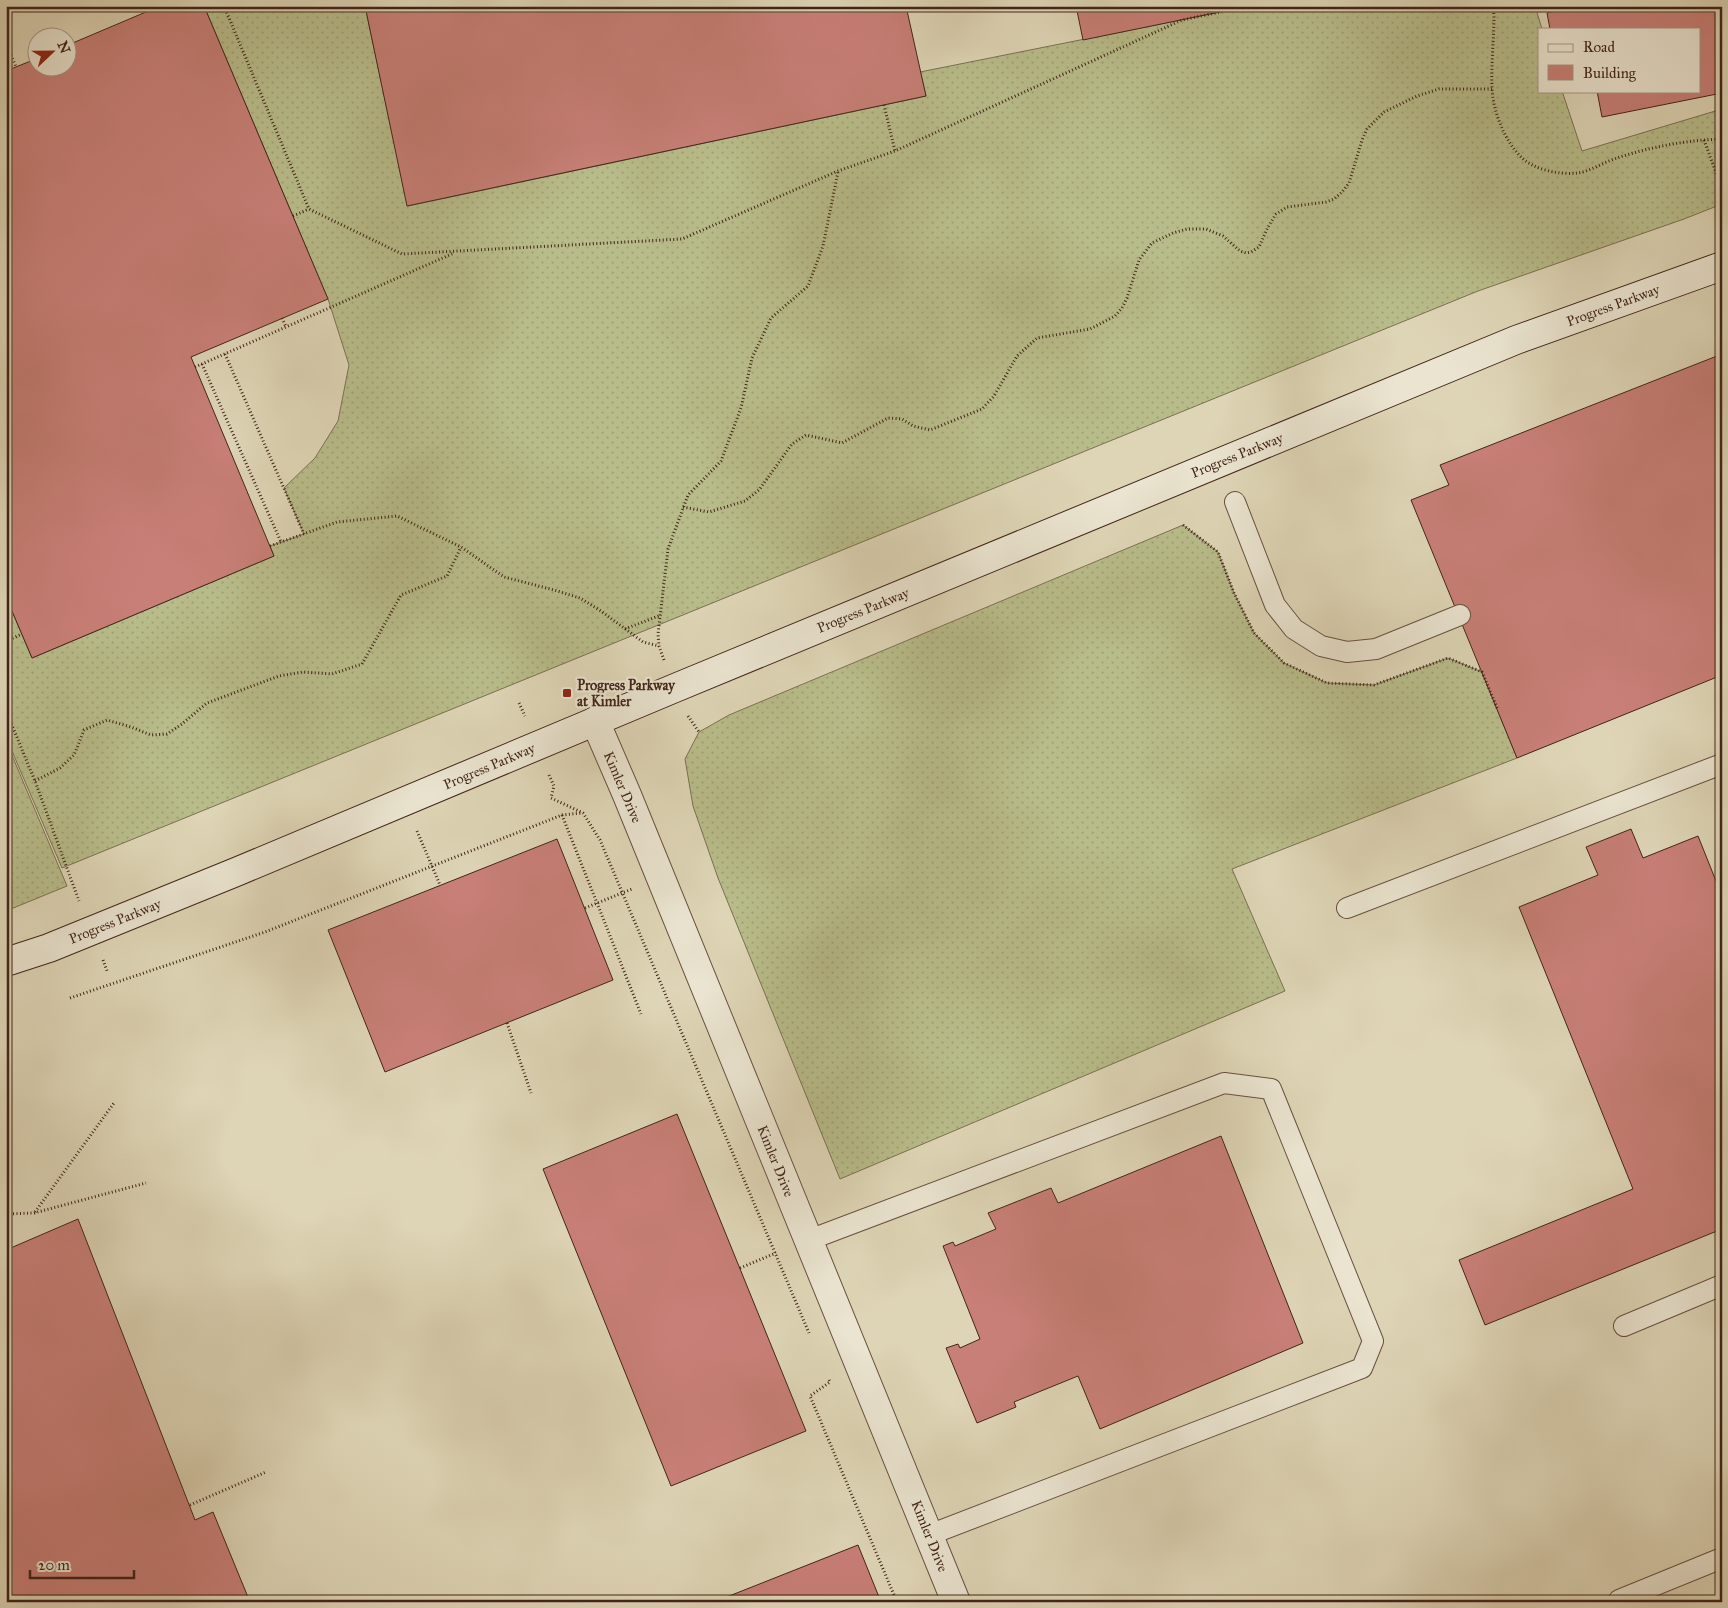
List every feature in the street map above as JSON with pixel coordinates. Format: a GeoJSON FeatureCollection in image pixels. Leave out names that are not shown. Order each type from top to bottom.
{"type":"FeatureCollection","features":[{"type":"Feature","properties":{"kind":"street","name":"Progress Parkway"},"geometry":{"type":"LineString","coordinates":[[6,962],[49,948],[406,801],[1516,340],[1722,266]]}},
{"type":"Feature","properties":{"kind":"street","name":"Kimler Drive"},"geometry":{"type":"LineString","coordinates":[[595,721],[956,1602]]}},
{"type":"Feature","properties":{"kind":"lane"},"geometry":{"type":"LineString","coordinates":[[1234,502],[1275,605],[1294,629],[1321,646],[1347,652],[1376,649],[1460,615]]}},
{"type":"Feature","properties":{"kind":"lane"},"geometry":{"type":"LineString","coordinates":[[1347,908],[1722,764]]}},
{"type":"Feature","properties":{"kind":"lane"},"geometry":{"type":"LineString","coordinates":[[809,1240],[1224,1082],[1271,1089],[1373,1340],[1362,1368],[929,1534]]}},
{"type":"Feature","properties":{"kind":"lane"},"geometry":{"type":"LineString","coordinates":[[1624,1326],[1722,1286]]}},
{"type":"Feature","properties":{"kind":"lane"},"geometry":{"type":"LineString","coordinates":[[1619,1600],[1722,1558]]}},
{"type":"Feature","properties":{"kind":"path"},"geometry":{"type":"LineString","coordinates":[[224,6],[309,209],[402,254],[682,238],[838,171],[895,151],[1182,20],[1249,6]]}},
{"type":"Feature","properties":{"kind":"path"},"geometry":{"type":"LineString","coordinates":[[1493,6],[1492,89],[1497,115],[1509,141],[1522,158],[1542,169],[1564,174],[1580,173],[1616,158],[1648,150],[1704,140],[1722,139]]}},
{"type":"Feature","properties":{"kind":"path"},"geometry":{"type":"LineString","coordinates":[[6,42],[16,66]]}},
{"type":"Feature","properties":{"kind":"path"},"geometry":{"type":"LineString","coordinates":[[684,507],[708,512],[745,501],[759,490],[792,444],[806,434],[842,443],[888,418],[902,419],[913,426],[930,430],[982,409],[994,396],[1017,356],[1037,338],[1090,329],[1116,316],[1124,303],[1139,260],[1152,243],[1180,231],[1206,229],[1223,236],[1240,251],[1251,252],[1259,247],[1276,214],[1287,208],[1326,202],[1334,199],[1342,192],[1349,183],[1367,129],[1384,112],[1417,96],[1439,89],[1492,89]]}},
{"type":"Feature","properties":{"kind":"path"},"geometry":{"type":"LineString","coordinates":[[884,105],[895,151]]}},
{"type":"Feature","properties":{"kind":"path"},"geometry":{"type":"LineString","coordinates":[[1704,140],[1722,189]]}},
{"type":"Feature","properties":{"kind":"path"},"geometry":{"type":"LineString","coordinates":[[270,546],[337,522],[397,516],[461,547],[504,577],[580,598],[602,611],[643,642],[659,646],[658,634],[668,550],[688,495],[721,460],[741,408],[752,358],[772,318],[808,286],[822,246],[838,171]]}},
{"type":"Feature","properties":{"kind":"path"},"geometry":{"type":"LineString","coordinates":[[293,216],[309,209]]}},
{"type":"Feature","properties":{"kind":"path"},"geometry":{"type":"LineString","coordinates":[[195,367],[457,251]]}},
{"type":"Feature","properties":{"kind":"path"},"geometry":{"type":"LineString","coordinates":[[282,318],[286,327]]}},
{"type":"Feature","properties":{"kind":"path"},"geometry":{"type":"LineString","coordinates":[[226,354],[304,534]]}},
{"type":"Feature","properties":{"kind":"path"},"geometry":{"type":"LineString","coordinates":[[202,364],[281,542]]}},
{"type":"Feature","properties":{"kind":"path"},"geometry":{"type":"LineString","coordinates":[[35,781],[60,768],[74,755],[84,730],[107,720],[131,726],[151,735],[167,734],[182,724],[207,702],[279,676],[303,672],[332,674],[362,664],[401,595],[447,576],[461,547]]}},
{"type":"Feature","properties":{"kind":"path"},"geometry":{"type":"LineString","coordinates":[[625,630],[661,614]]}},
{"type":"Feature","properties":{"kind":"path"},"geometry":{"type":"LineString","coordinates":[[6,641],[22,634]]}},
{"type":"Feature","properties":{"kind":"path"},"geometry":{"type":"LineString","coordinates":[[6,711],[35,781],[107,971]]}},
{"type":"Feature","properties":{"kind":"path"},"geometry":{"type":"LineString","coordinates":[[552,798],[583,813],[600,840],[811,1336]]}},
{"type":"Feature","properties":{"kind":"path"},"geometry":{"type":"LineString","coordinates":[[406,801],[440,885]]}},
{"type":"Feature","properties":{"kind":"path"},"geometry":{"type":"LineString","coordinates":[[70,998],[265,932],[562,815],[583,813]]}},
{"type":"Feature","properties":{"kind":"path"},"geometry":{"type":"LineString","coordinates":[[562,815],[641,1014]]}},
{"type":"Feature","properties":{"kind":"path"},"geometry":{"type":"LineString","coordinates":[[508,1023],[532,1093]]}},
{"type":"Feature","properties":{"kind":"path"},"geometry":{"type":"LineString","coordinates":[[34,1213],[114,1103]]}},
{"type":"Feature","properties":{"kind":"path"},"geometry":{"type":"LineString","coordinates":[[6,1214],[34,1213],[146,1182]]}},
{"type":"Feature","properties":{"kind":"path"},"geometry":{"type":"LineString","coordinates":[[740,1268],[809,1240]]}},
{"type":"Feature","properties":{"kind":"path"},"geometry":{"type":"LineString","coordinates":[[826,1373],[830,1382],[810,1396],[897,1602]]}},
{"type":"Feature","properties":{"kind":"path"},"geometry":{"type":"LineString","coordinates":[[190,1505],[266,1472]]}},
{"type":"Feature","properties":{"kind":"green space"},"geometry":{"type":"Polygon","coordinates":[[[204,6],[365,6],[408,206],[926,96],[920,72],[1250,6],[1535,6],[1542,28],[1538,28],[1538,92],[1562,92],[1582,151],[1722,109],[1722,204],[1478,291],[62,868],[6,737],[6,597],[32,658],[274,556],[270,546],[304,534],[284,488],[315,458],[338,421],[349,365],[328,299],[204,6]]]}},
{"type":"Feature","properties":{"kind":"green space"},"geometry":{"type":"Polygon","coordinates":[[[1183,525],[1218,552],[1234,593],[1254,633],[1284,663],[1327,683],[1374,685],[1448,658],[1482,672],[1517,758],[1232,869],[1285,991],[840,1179],[718,878],[693,806],[685,759],[699,732],[729,715],[1183,525]]]}},
{"type":"Feature","properties":{"kind":"green space"},"geometry":{"type":"Polygon","coordinates":[[[6,741],[67,886],[6,911],[6,741]]]}},
{"type":"Feature","properties":{"kind":"building"},"geometry":{"type":"Polygon","coordinates":[[[160,6],[204,6],[328,299],[191,357],[274,556],[32,658],[6,597],[6,71],[28,62],[28,78],[78,78],[78,41],[160,6]]]}},
{"type":"Feature","properties":{"kind":"building"},"geometry":{"type":"Polygon","coordinates":[[[365,6],[906,6],[926,96],[407,206],[365,6]]]}},
{"type":"Feature","properties":{"kind":"building"},"geometry":{"type":"Polygon","coordinates":[[[1076,6],[1249,6],[1083,40],[1076,6]]]}},
{"type":"Feature","properties":{"kind":"building"},"geometry":{"type":"Polygon","coordinates":[[[1580,6],[1722,6],[1722,93],[1602,117],[1597,92],[1700,92],[1700,28],[1550,28],[1547,13],[1573,7],[1574,11],[1581,10],[1580,6]]]}},
{"type":"Feature","properties":{"kind":"building"},"geometry":{"type":"Polygon","coordinates":[[[1722,354],[1722,675],[1517,758],[1411,500],[1449,485],[1440,465],[1722,354]]]}},
{"type":"Feature","properties":{"kind":"building"},"geometry":{"type":"Polygon","coordinates":[[[1631,829],[1643,858],[1698,836],[1720,891],[1722,891],[1722,1229],[1485,1325],[1459,1260],[1633,1189],[1519,907],[1598,875],[1586,847],[1631,829]]]}},
{"type":"Feature","properties":{"kind":"building"},"geometry":{"type":"Polygon","coordinates":[[[557,839],[613,980],[385,1072],[328,930],[557,839]]]}},
{"type":"Feature","properties":{"kind":"building"},"geometry":{"type":"Polygon","coordinates":[[[677,1114],[806,1431],[671,1486],[543,1169],[677,1114]]]}},
{"type":"Feature","properties":{"kind":"building"},"geometry":{"type":"Polygon","coordinates":[[[1221,1136],[1303,1343],[1100,1429],[1078,1376],[1014,1402],[1016,1407],[977,1423],[946,1348],[958,1344],[960,1348],[980,1339],[943,1246],[953,1242],[955,1246],[996,1229],[988,1213],[1051,1188],[1058,1203],[1221,1136]]]}},
{"type":"Feature","properties":{"kind":"building"},"geometry":{"type":"Polygon","coordinates":[[[78,1219],[195,1520],[213,1512],[250,1602],[6,1602],[6,1250],[78,1219]]]}},
{"type":"Feature","properties":{"kind":"building"},"geometry":{"type":"Polygon","coordinates":[[[858,1545],[881,1602],[714,1602],[858,1545]]]}},
{"type":"Feature","properties":{"kind":"place","name":"Progress Parkway at Kimler"},"geometry":{"type":"Point","coordinates":[567,693]}}]}
